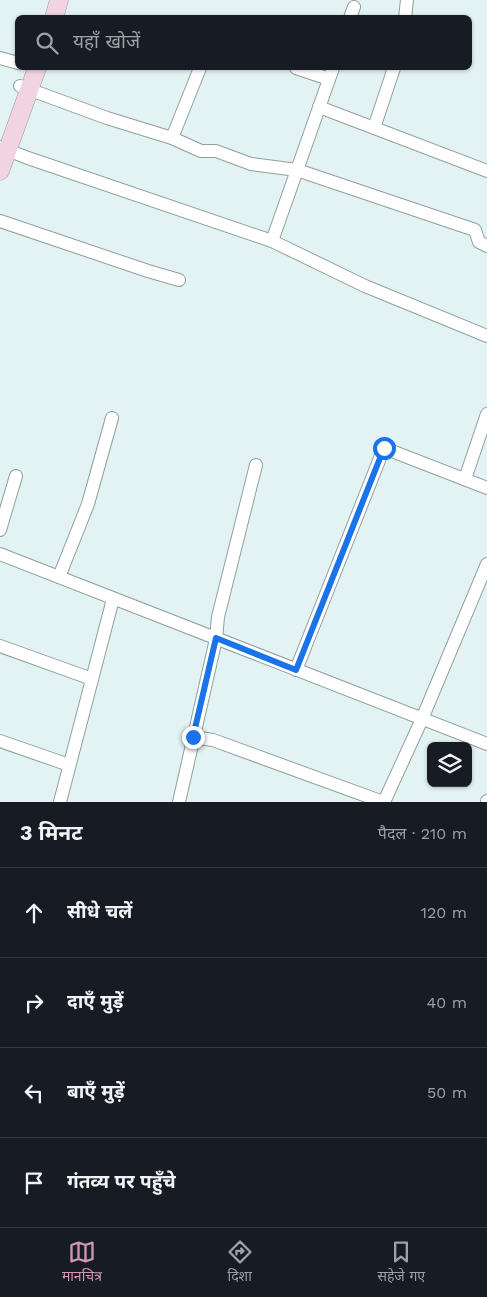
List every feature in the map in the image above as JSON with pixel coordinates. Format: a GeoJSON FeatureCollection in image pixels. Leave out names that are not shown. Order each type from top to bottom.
{"type":"FeatureCollection","features":[{"type":"Feature","properties":{"kind":"street"},"geometry":{"type":"LineString","coordinates":[[43,15],[48,0]]}},
{"type":"Feature","properties":{"kind":"street"},"geometry":{"type":"LineString","coordinates":[[55,15],[59,0]]}},
{"type":"Feature","properties":{"kind":"street"},"geometry":{"type":"LineString","coordinates":[[405,15],[407,0]]}},
{"type":"Feature","properties":{"kind":"street"},"geometry":{"type":"LineString","coordinates":[[0,58],[15,62]]}},
{"type":"Feature","properties":{"kind":"street"},"geometry":{"type":"LineString","coordinates":[[25,88],[26,70]]}},
{"type":"Feature","properties":{"kind":"street"},"geometry":{"type":"LineString","coordinates":[[0,171],[2,145],[25,88],[36,70]]}},
{"type":"Feature","properties":{"kind":"street"},"geometry":{"type":"LineString","coordinates":[[172,138],[199,70]]}},
{"type":"Feature","properties":{"kind":"street"},"geometry":{"type":"LineString","coordinates":[[272,241],[331,73],[310,70]]}},
{"type":"Feature","properties":{"kind":"street"},"geometry":{"type":"LineString","coordinates":[[374,128],[393,70]]}},
{"type":"Feature","properties":{"kind":"street"},"geometry":{"type":"LineString","coordinates":[[25,88],[107,118],[172,138],[202,151],[216,151],[251,164],[297,170],[475,230],[479,242],[487,246]]}},
{"type":"Feature","properties":{"kind":"street"},"geometry":{"type":"LineString","coordinates":[[319,107],[487,171]]}},
{"type":"Feature","properties":{"kind":"street"},"geometry":{"type":"LineString","coordinates":[[2,145],[28,158],[272,241],[365,286],[487,336]]}},
{"type":"Feature","properties":{"kind":"street"},"geometry":{"type":"LineString","coordinates":[[0,221],[179,280]]}},
{"type":"Feature","properties":{"kind":"street"},"geometry":{"type":"LineString","coordinates":[[464,479],[487,414]]}},
{"type":"Feature","properties":{"kind":"street"},"geometry":{"type":"LineString","coordinates":[[59,577],[88,504],[112,418]]}},
{"type":"Feature","properties":{"kind":"street"},"geometry":{"type":"LineString","coordinates":[[296,670],[384,448],[487,488]]}},
{"type":"Feature","properties":{"kind":"street"},"geometry":{"type":"LineString","coordinates":[[179,802],[216,638],[218,616],[256,465]]}},
{"type":"Feature","properties":{"kind":"street"},"geometry":{"type":"LineString","coordinates":[[0,530],[16,476]]}},
{"type":"Feature","properties":{"kind":"street"},"geometry":{"type":"LineString","coordinates":[[0,554],[487,744]]}},
{"type":"Feature","properties":{"kind":"street"},"geometry":{"type":"LineString","coordinates":[[193,737],[213,740],[383,802],[422,719],[487,564]]}},
{"type":"Feature","properties":{"kind":"street"},"geometry":{"type":"LineString","coordinates":[[60,802],[113,598]]}},
{"type":"Feature","properties":{"kind":"street"},"geometry":{"type":"LineString","coordinates":[[0,646],[92,679]]}},
{"type":"Feature","properties":{"kind":"street"},"geometry":{"type":"LineString","coordinates":[[0,741],[69,765]]}},
{"type":"Feature","properties":{"kind":"route"},"geometry":{"type":"LineString","coordinates":[[193,737],[216,638],[296,670],[384,448]]}}]}
